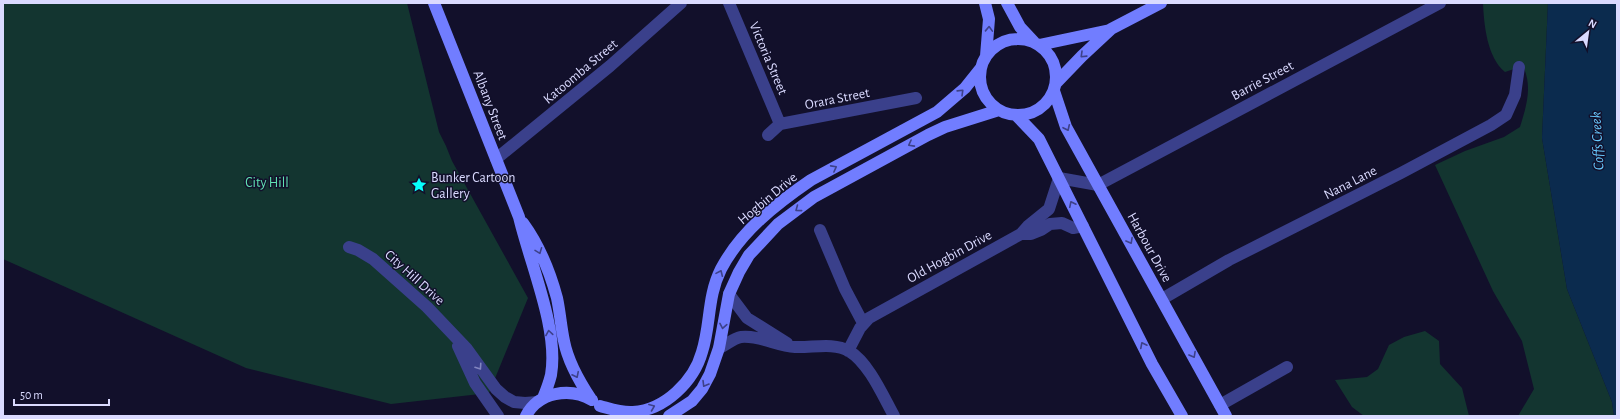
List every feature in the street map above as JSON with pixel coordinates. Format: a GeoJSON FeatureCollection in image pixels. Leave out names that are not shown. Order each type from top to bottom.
{"type":"FeatureCollection","features":[{"type":"Feature","properties":{"kind":"main road","name":"Albany Street"},"geometry":{"type":"LineString","coordinates":[[434,3],[519,217],[525,244],[545,307],[552,356],[551,375],[540,400]]}},
{"type":"Feature","properties":{"kind":"main road"},"geometry":{"type":"LineString","coordinates":[[985,3],[989,19],[986,56],[981,68],[980,80],[983,92],[990,103],[999,110],[1017,116],[1039,139],[1152,364],[1182,416]]}},
{"type":"Feature","properties":{"kind":"main road"},"geometry":{"type":"LineString","coordinates":[[1007,3],[1020,27],[1047,52],[1053,61],[1056,72],[1055,87]]}},
{"type":"Feature","properties":{"kind":"main road"},"geometry":{"type":"LineString","coordinates":[[1017,116],[1029,114],[1040,109],[1048,101],[1055,87],[1082,56],[1111,29],[1161,3]]}},
{"type":"Feature","properties":{"kind":"main road"},"geometry":{"type":"LineString","coordinates":[[986,56],[993,48],[1002,42],[1013,39],[1024,39],[1037,44],[1111,29]]}},
{"type":"Feature","properties":{"kind":"main road","name":"Hogbin Drive"},"geometry":{"type":"LineString","coordinates":[[540,400],[554,394],[567,392],[579,394],[599,407],[617,411],[633,412],[651,408],[678,391],[696,367],[702,352],[710,302],[721,270],[730,254],[749,231],[769,212],[811,180],[937,112],[965,88],[981,68]]}},
{"type":"Feature","properties":{"kind":"main road","name":"Harbour Drive"},"geometry":{"type":"LineString","coordinates":[[1055,87],[1066,127],[1226,416]]}},
{"type":"Feature","properties":{"kind":"main road","name":"Hogbin Drive"},"geometry":{"type":"LineString","coordinates":[[669,416],[692,401],[702,389],[710,374],[719,348],[729,294],[739,272],[750,255],[778,224],[809,201],[934,132],[999,110]]}},
{"type":"Feature","properties":{"kind":"main road","name":"Albany Street"},"geometry":{"type":"LineString","coordinates":[[519,217],[535,240],[557,298],[564,342],[576,374],[599,407]]}},
{"type":"Feature","properties":{"kind":"main road"},"geometry":{"type":"LineString","coordinates":[[526,416],[540,400]]}},
{"type":"Feature","properties":{"kind":"street","name":"Katoomba Street"},"geometry":{"type":"LineString","coordinates":[[496,160],[610,66],[681,3]]}},
{"type":"Feature","properties":{"kind":"street","name":"Victoria Street"},"geometry":{"type":"LineString","coordinates":[[730,3],[780,124]]}},
{"type":"Feature","properties":{"kind":"street","name":"Barrie Street"},"geometry":{"type":"LineString","coordinates":[[1098,184],[1440,3]]}},
{"type":"Feature","properties":{"kind":"street","name":"Nana Lane"},"geometry":{"type":"LineString","coordinates":[[1162,298],[1229,260],[1491,126],[1506,115],[1515,95],[1519,67]]}},
{"type":"Feature","properties":{"kind":"street","name":"Orara Street"},"geometry":{"type":"LineString","coordinates":[[780,124],[916,98]]}},
{"type":"Feature","properties":{"kind":"street"},"geometry":{"type":"LineString","coordinates":[[768,135],[780,124]]}},
{"type":"Feature","properties":{"kind":"street"},"geometry":{"type":"LineString","coordinates":[[1021,234],[1028,226],[1049,209],[1059,178],[1098,184]]}},
{"type":"Feature","properties":{"kind":"street","name":"Old Hogbin Drive"},"geometry":{"type":"LineString","coordinates":[[848,351],[864,323],[869,318],[1021,234],[1031,234],[1050,224],[1062,223],[1073,228],[1083,226]]}},
{"type":"Feature","properties":{"kind":"street"},"geometry":{"type":"LineString","coordinates":[[820,230],[845,289],[864,323]]}},
{"type":"Feature","properties":{"kind":"street","name":"City Hill Drive"},"geometry":{"type":"LineString","coordinates":[[349,247],[358,250],[373,259],[404,285],[467,349],[496,390],[514,402],[525,403],[540,400]]}},
{"type":"Feature","properties":{"kind":"street"},"geometry":{"type":"LineString","coordinates":[[729,294],[747,318],[795,347]]}},
{"type":"Feature","properties":{"kind":"street","name":"City Hill Drive"},"geometry":{"type":"LineString","coordinates":[[454,337],[475,383],[498,416]]}},
{"type":"Feature","properties":{"kind":"street"},"geometry":{"type":"LineString","coordinates":[[719,348],[740,337],[752,337],[775,344],[795,347],[832,347],[848,351],[868,371],[894,416]]}},
{"type":"Feature","properties":{"kind":"street"},"geometry":{"type":"LineString","coordinates":[[1220,405],[1287,367]]}},
{"type":"Feature","properties":{"kind":"green space","name":"City Hill"},"geometry":{"type":"Polygon","coordinates":[[[3,3],[407,3],[439,132],[452,161],[528,298],[489,393],[391,404],[246,368],[3,259],[3,3]]]}},
{"type":"Feature","properties":{"kind":"green space"},"geometry":{"type":"Polygon","coordinates":[[[1483,3],[1548,3],[1542,138],[1567,289],[1612,402],[1614,416],[1518,416],[1534,389],[1522,341],[1493,291],[1435,165],[1465,151],[1504,137],[1520,127],[1528,97],[1528,82],[1526,74],[1523,66],[1505,72],[1494,58],[1490,49],[1484,21],[1483,3]]]}},
{"type":"Feature","properties":{"kind":"green space"},"geometry":{"type":"Polygon","coordinates":[[[1425,331],[1439,341],[1440,364],[1462,388],[1469,416],[1364,416],[1352,407],[1335,380],[1367,377],[1378,369],[1389,345],[1404,337],[1425,331]]]}},
{"type":"Feature","properties":{"kind":"water","name":"Coffs Creek"},"geometry":{"type":"Polygon","coordinates":[[[1548,3],[1617,3],[1617,416],[1614,416],[1612,402],[1567,289],[1542,138],[1548,3]]]}},
{"type":"Feature","properties":{"kind":"place","name":"Bunker Cartoon Gallery"},"geometry":{"type":"Point","coordinates":[419,185]}}]}
